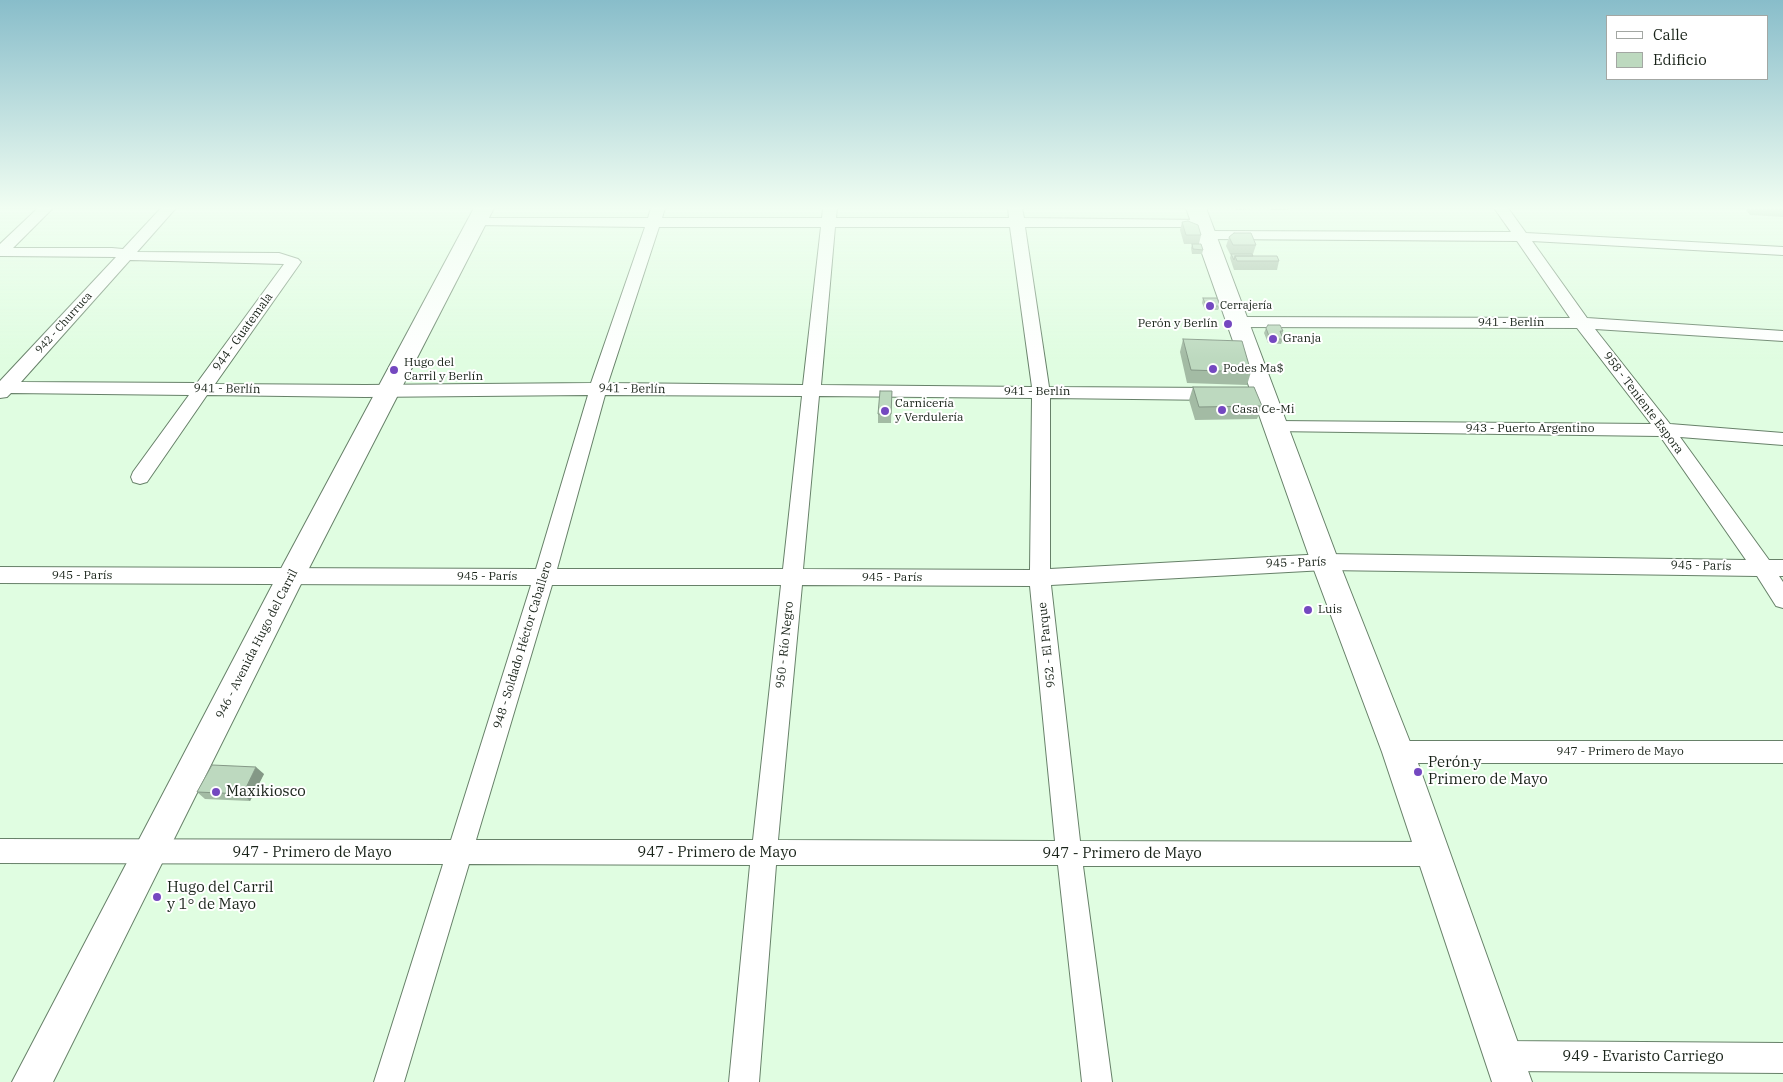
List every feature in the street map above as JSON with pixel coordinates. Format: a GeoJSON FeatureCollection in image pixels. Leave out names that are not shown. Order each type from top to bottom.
{"type":"FeatureCollection","features":[{"type":"Feature","properties":{"kind":"main road","name":"946 - Avenida Hugo del Carril"},"geometry":{"type":"LineString","coordinates":[[32,1082],[291,576],[458,258]]}},
{"type":"Feature","properties":{"kind":"main road"},"geometry":{"type":"LineString","coordinates":[[1215,258],[1238,322],[1248,394],[1277,428],[1325,562],[1398,752],[1508,1069]]}},
{"type":"Feature","properties":{"kind":"street","name":"942 - Churruca"},"geometry":{"type":"LineString","coordinates":[[2,389],[122,258]]}},
{"type":"Feature","properties":{"kind":"street","name":"944 - Guatemala"},"geometry":{"type":"LineString","coordinates":[[140,477],[294,262],[281,258]]}},
{"type":"Feature","properties":{"kind":"street","name":"948 - Soldado Héctor Caballero"},"geometry":{"type":"LineString","coordinates":[[389,1082],[544,577],[598,389],[641,258]]}},
{"type":"Feature","properties":{"kind":"street","name":"950 - Río Negro"},"geometry":{"type":"LineString","coordinates":[[744,1082],[764,853],[825,258]]}},
{"type":"Feature","properties":{"kind":"street","name":"952 - El Parque"},"geometry":{"type":"LineString","coordinates":[[1022,258],[1041,392],[1040,578],[1069,854],[1096,1082]]}},
{"type":"Feature","properties":{"kind":"street","name":"958 - Teniente Espora"},"geometry":{"type":"LineString","coordinates":[[1537,258],[1582,323],[1665,430],[1762,566],[1783,600]]}},
{"type":"Feature","properties":{"kind":"street","name":"941 - Berlín"},"geometry":{"type":"LineString","coordinates":[[1238,322],[1582,323],[1783,336]]}},
{"type":"Feature","properties":{"kind":"street","name":"941 - Berlín"},"geometry":{"type":"LineString","coordinates":[[2,389],[598,389],[1248,394]]}},
{"type":"Feature","properties":{"kind":"street","name":"943 - Puerto Argentino"},"geometry":{"type":"LineString","coordinates":[[1277,428],[1665,430],[1783,439]]}},
{"type":"Feature","properties":{"kind":"street","name":"945 - París"},"geometry":{"type":"LineString","coordinates":[[0,576],[1040,578],[1325,562],[1762,566],[1783,568]]}},
{"type":"Feature","properties":{"kind":"street","name":"947 - Primero de Mayo"},"geometry":{"type":"LineString","coordinates":[[1398,752],[1783,752]]}},
{"type":"Feature","properties":{"kind":"street","name":"947 - Primero de Mayo"},"geometry":{"type":"LineString","coordinates":[[0,852],[1434,854]]}},
{"type":"Feature","properties":{"kind":"street","name":"949 - Evaristo Carriego"},"geometry":{"type":"LineString","coordinates":[[1508,1069],[1783,1058]]}},
{"type":"Feature","properties":{"kind":"building"},"geometry":{"type":"Polygon","coordinates":[[[1236,258],[1278,258],[1279,261],[1237,261],[1236,258]]]}},
{"type":"Feature","properties":{"kind":"building"},"geometry":{"type":"Polygon","coordinates":[[[1203,298],[1217,298],[1220,306],[1206,306],[1203,298]]]}},
{"type":"Feature","properties":{"kind":"building"},"geometry":{"type":"Polygon","coordinates":[[[1268,325],[1280,325],[1283,331],[1280,331],[1283,339],[1270,339],[1266,328],[1268,325]]]}},
{"type":"Feature","properties":{"kind":"building"},"geometry":{"type":"Polygon","coordinates":[[[1183,339],[1242,341],[1251,372],[1191,370],[1183,339]]]}},
{"type":"Feature","properties":{"kind":"building"},"geometry":{"type":"Polygon","coordinates":[[[1193,387],[1254,387],[1262,406],[1199,407],[1193,387]]]}},
{"type":"Feature","properties":{"kind":"building"},"geometry":{"type":"Polygon","coordinates":[[[880,391],[892,391],[891,414],[878,414],[880,391]]]}},
{"type":"Feature","properties":{"kind":"building"},"geometry":{"type":"Polygon","coordinates":[[[212,765],[256,767],[243,794],[197,792],[212,765]]]}},
{"type":"Feature","properties":{"kind":"place","name":"Cerrajería"},"geometry":{"type":"Point","coordinates":[1210,306]}},
{"type":"Feature","properties":{"kind":"place","name":"Perón y Berlín"},"geometry":{"type":"Point","coordinates":[1228,324]}},
{"type":"Feature","properties":{"kind":"place","name":"Granja"},"geometry":{"type":"Point","coordinates":[1273,339]}},
{"type":"Feature","properties":{"kind":"place","name":"Podes Ma$"},"geometry":{"type":"Point","coordinates":[1213,369]}},
{"type":"Feature","properties":{"kind":"place","name":"Hugo del Carril y Berlín"},"geometry":{"type":"Point","coordinates":[394,370]}},
{"type":"Feature","properties":{"kind":"place","name":"Casa Ce-Mi"},"geometry":{"type":"Point","coordinates":[1222,410]}},
{"type":"Feature","properties":{"kind":"place","name":"Carnicería y Verdulería"},"geometry":{"type":"Point","coordinates":[885,411]}},
{"type":"Feature","properties":{"kind":"place","name":"Luis"},"geometry":{"type":"Point","coordinates":[1308,610]}},
{"type":"Feature","properties":{"kind":"place","name":"Perón y Primero de Mayo"},"geometry":{"type":"Point","coordinates":[1418,772]}},
{"type":"Feature","properties":{"kind":"place","name":"Maxikiosco"},"geometry":{"type":"Point","coordinates":[216,792]}},
{"type":"Feature","properties":{"kind":"place","name":"Hugo del Carril y 1° de Mayo"},"geometry":{"type":"Point","coordinates":[157,897]}}]}
